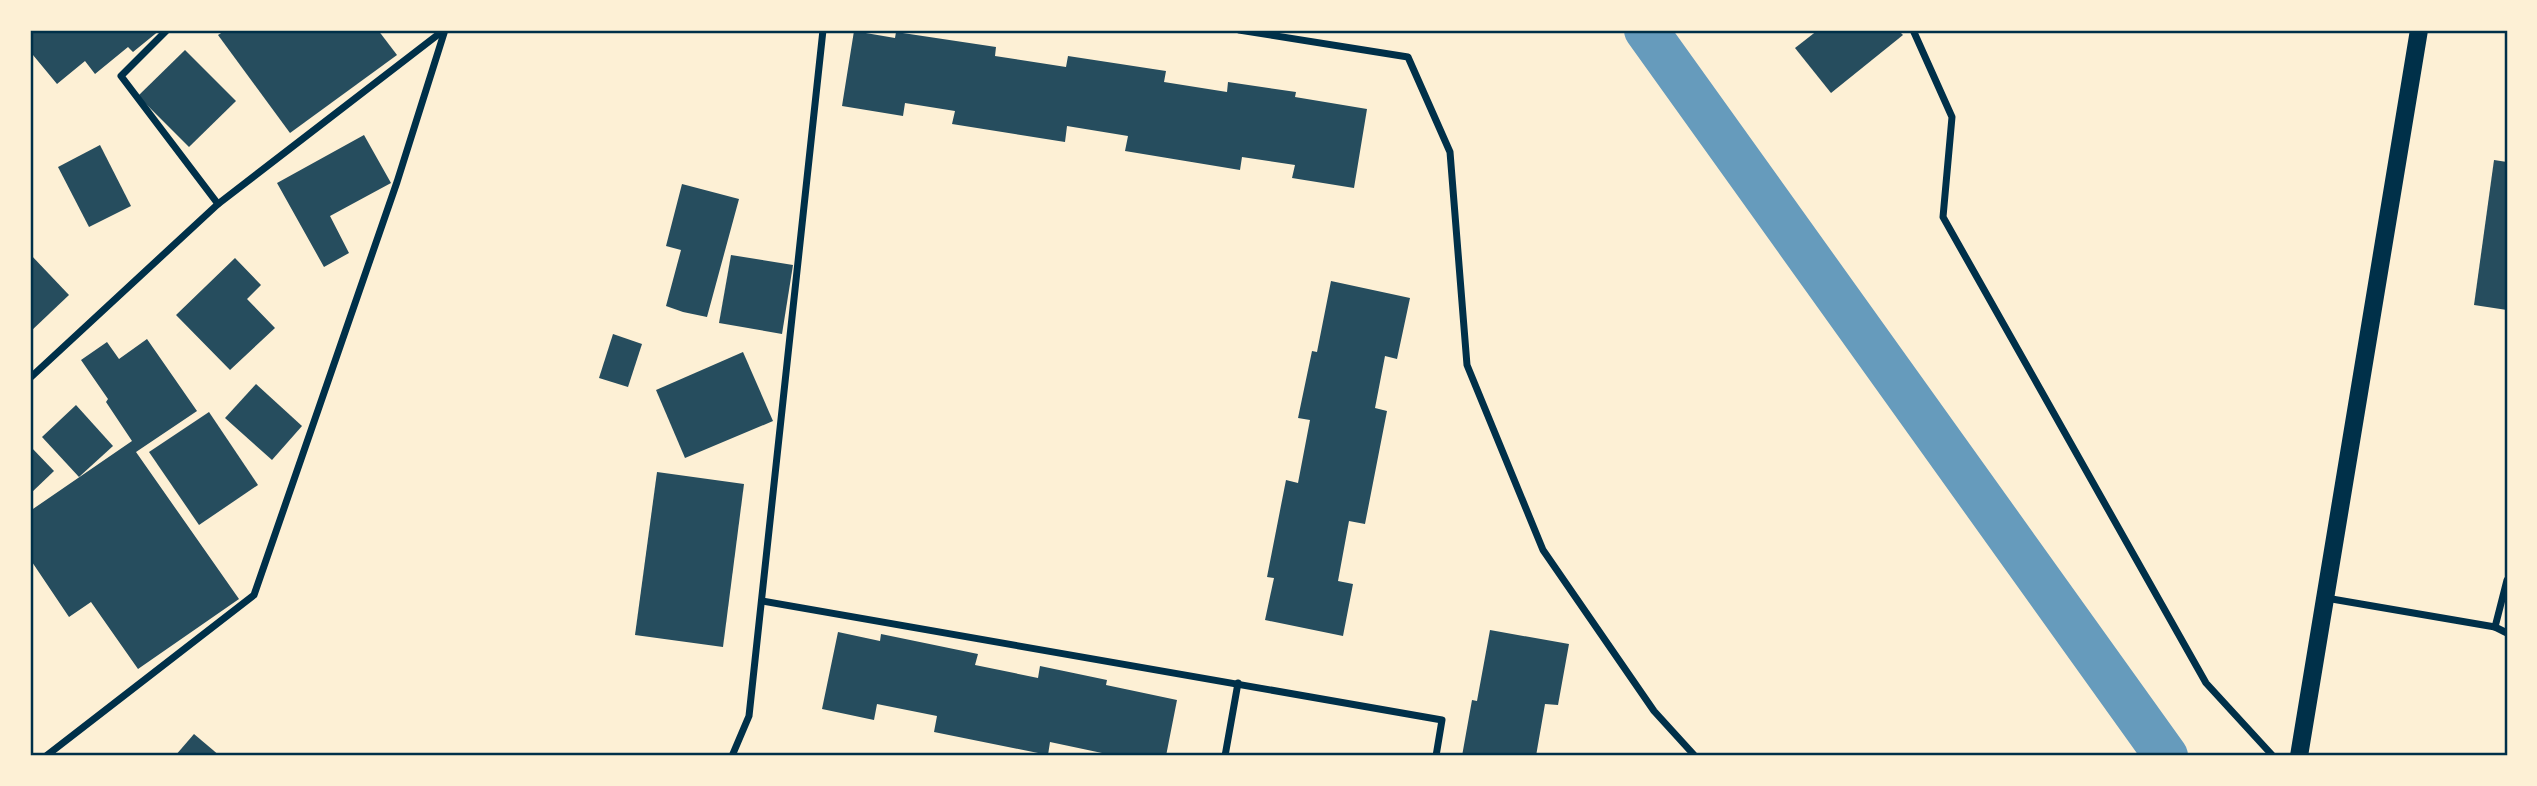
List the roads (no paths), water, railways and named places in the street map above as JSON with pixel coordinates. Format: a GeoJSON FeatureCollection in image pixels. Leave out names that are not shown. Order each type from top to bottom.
{"type":"FeatureCollection","features":[{"type":"Feature","properties":{"kind":"main road"},"geometry":{"type":"LineString","coordinates":[[2299,756],[2419,30]]}},
{"type":"Feature","properties":{"kind":"street"},"geometry":{"type":"LineString","coordinates":[[167,30],[121,76],[218,204]]}},
{"type":"Feature","properties":{"kind":"street"},"geometry":{"type":"LineString","coordinates":[[30,378],[218,204],[445,30]]}},
{"type":"Feature","properties":{"kind":"street"},"geometry":{"type":"LineString","coordinates":[[46,756],[254,595],[397,183],[445,30]]}},
{"type":"Feature","properties":{"kind":"street"},"geometry":{"type":"LineString","coordinates":[[732,756],[749,716],[823,30]]}},
{"type":"Feature","properties":{"kind":"street"},"geometry":{"type":"LineString","coordinates":[[1239,30],[1408,57],[1450,152],[1467,365],[1472,378],[1543,550],[1654,711],[1695,756]]}},
{"type":"Feature","properties":{"kind":"street"},"geometry":{"type":"LineString","coordinates":[[1913,30],[1952,117],[1943,217],[2206,683],[2273,756]]}},
{"type":"Feature","properties":{"kind":"street"},"geometry":{"type":"LineString","coordinates":[[2495,627],[2507,580]]}},
{"type":"Feature","properties":{"kind":"street"},"geometry":{"type":"LineString","coordinates":[[2325,597],[2495,627],[2507,633]]}},
{"type":"Feature","properties":{"kind":"street"},"geometry":{"type":"LineString","coordinates":[[762,601],[1442,720],[1436,756]]}},
{"type":"Feature","properties":{"kind":"street"},"geometry":{"type":"LineString","coordinates":[[1225,756],[1238,683]]}},
{"type":"Feature","properties":{"kind":"waterway"},"geometry":{"type":"LineString","coordinates":[[1646,30],[2166,756]]}}]}
